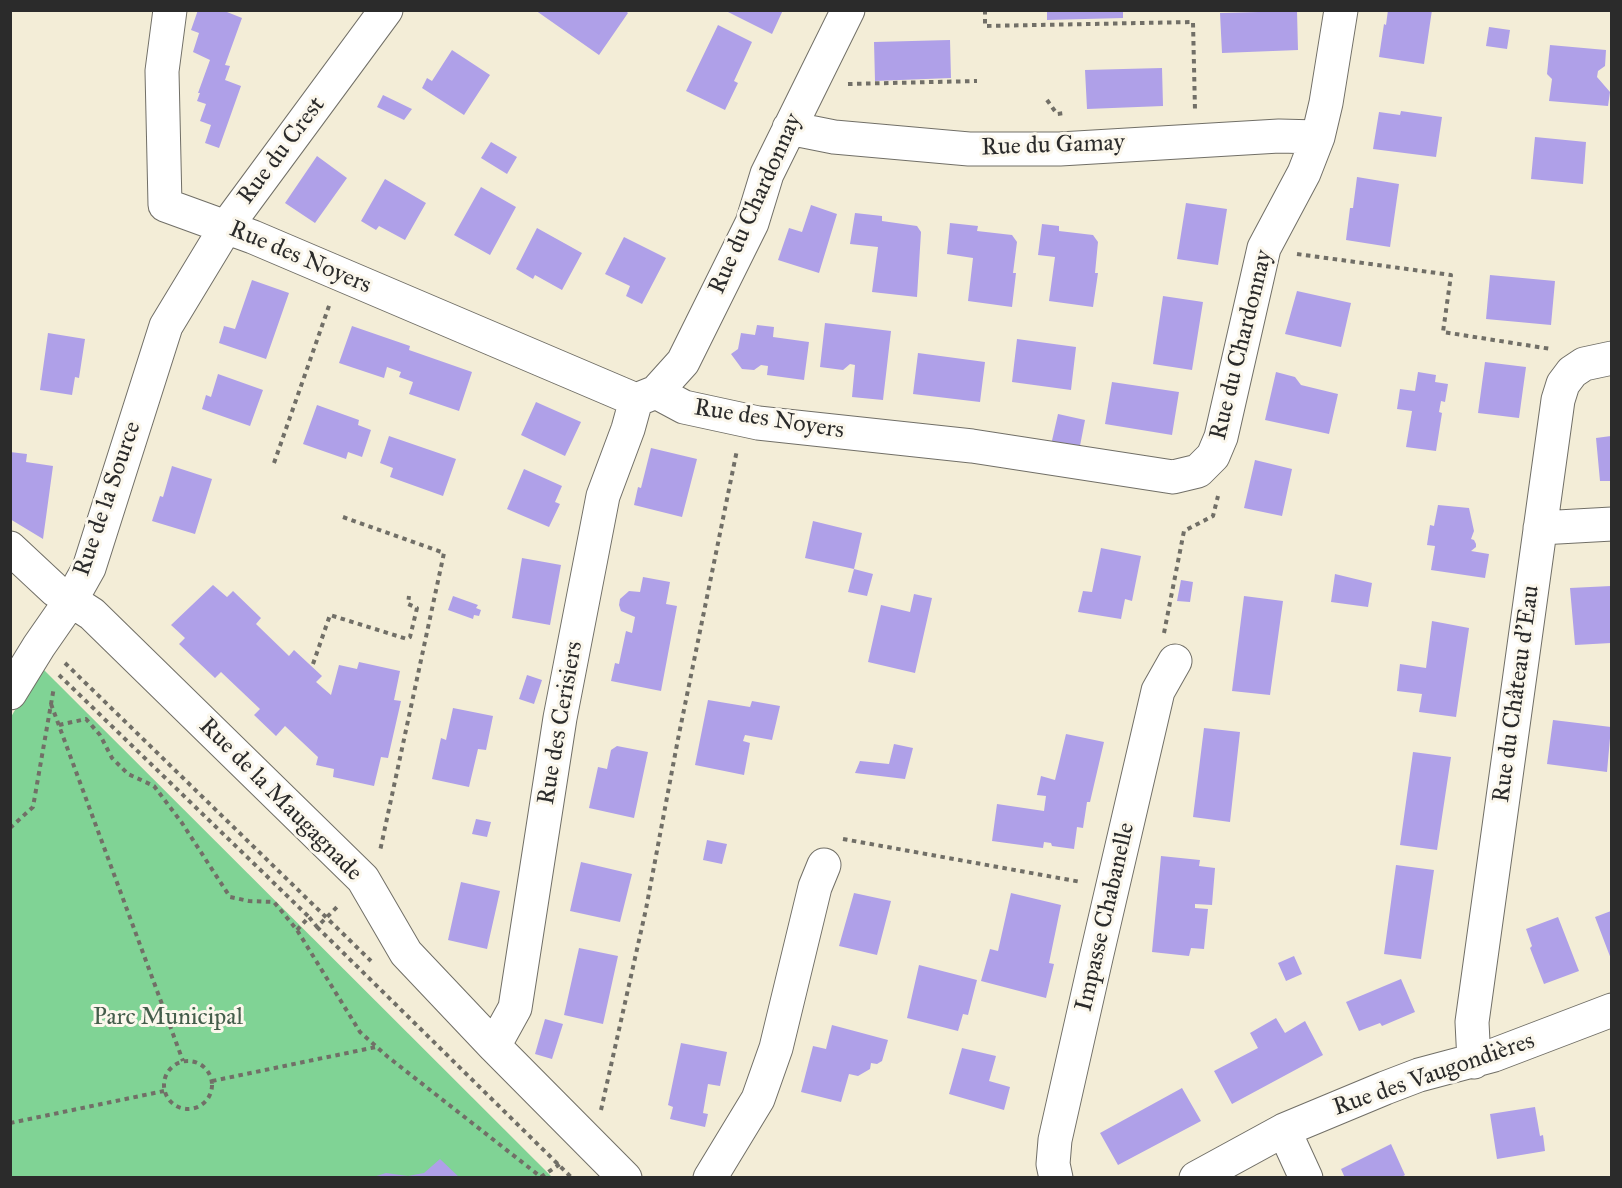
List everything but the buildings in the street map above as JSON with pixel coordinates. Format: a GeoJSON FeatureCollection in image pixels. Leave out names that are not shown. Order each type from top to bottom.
{"type":"FeatureCollection","features":[{"type":"Feature","properties":{"kind":"street","name":"Rue des Noyers"},"geometry":{"type":"LineString","coordinates":[[170,10],[162,71],[165,205],[226,227],[646,396],[684,407],[758,423],[972,446],[1146,474],[1173,477],[1198,471]]}},
{"type":"Feature","properties":{"kind":"street","name":"Rue du Crest"},"geometry":{"type":"LineString","coordinates":[[166,326],[226,227],[386,10]]}},
{"type":"Feature","properties":{"kind":"street","name":"Rue du Chardonnay"},"geometry":{"type":"LineString","coordinates":[[646,396],[683,362],[752,223],[767,174],[848,10]]}},
{"type":"Feature","properties":{"kind":"street","name":"Rue du Chardonnay"},"geometry":{"type":"LineString","coordinates":[[1198,471],[1213,456],[1221,437],[1264,248],[1304,174],[1318,137],[1326,103],[1341,10]]}},
{"type":"Feature","properties":{"kind":"street","name":"Rue du Gamay"},"geometry":{"type":"LineString","coordinates":[[789,128],[834,137],[969,149],[1060,149],[1279,136],[1318,137]]}},
{"type":"Feature","properties":{"kind":"street","name":"Rue de la Source"},"geometry":{"type":"LineString","coordinates":[[10,693],[49,651],[71,600],[89,568],[166,326]]}},
{"type":"Feature","properties":{"kind":"street"},"geometry":{"type":"LineString","coordinates":[[1572,372],[1584,364],[1611,358]]}},
{"type":"Feature","properties":{"kind":"street","name":"Rue du Château d'Eau"},"geometry":{"type":"LineString","coordinates":[[1474,1062],[1472,1022],[1558,400],[1563,384],[1572,372]]}},
{"type":"Feature","properties":{"kind":"street","name":"Rue des Cerisiers"},"geometry":{"type":"LineString","coordinates":[[494,1046],[515,1008],[560,718],[601,507],[646,396]]}},
{"type":"Feature","properties":{"kind":"street"},"geometry":{"type":"LineString","coordinates":[[1540,528],[1611,524]]}},
{"type":"Feature","properties":{"kind":"street","name":"Rue de la Maugagnade"},"geometry":{"type":"LineString","coordinates":[[10,548],[55,590],[92,614],[363,879],[406,952],[494,1046],[625,1178]]}},
{"type":"Feature","properties":{"kind":"street","name":"Impasse Chabanelle"},"geometry":{"type":"LineString","coordinates":[[1056,1178],[1053,1164],[1055,1140],[1112,888],[1158,691],[1175,661]]}},
{"type":"Feature","properties":{"kind":"street"},"geometry":{"type":"LineString","coordinates":[[710,1178],[758,1099],[776,1048],[815,887],[824,865]]}},
{"type":"Feature","properties":{"kind":"street","name":"Rue des Vaugondières"},"geometry":{"type":"LineString","coordinates":[[1196,1178],[1284,1130],[1419,1075],[1474,1062],[1611,1010]]}},
{"type":"Feature","properties":{"kind":"street"},"geometry":{"type":"LineString","coordinates":[[1284,1130],[1306,1178]]}},
{"type":"Feature","properties":{"kind":"path"},"geometry":{"type":"LineString","coordinates":[[985,10],[985,26],[1193,22],[1194,140]]}},
{"type":"Feature","properties":{"kind":"path"},"geometry":{"type":"LineString","coordinates":[[820,65],[833,72],[828,85],[978,81]]}},
{"type":"Feature","properties":{"kind":"path"},"geometry":{"type":"LineString","coordinates":[[1264,248],[1283,253],[1450,275],[1443,332],[1549,348],[1572,372]]}},
{"type":"Feature","properties":{"kind":"path"},"geometry":{"type":"LineString","coordinates":[[274,463],[331,300],[338,273]]}},
{"type":"Feature","properties":{"kind":"path"},"geometry":{"type":"LineString","coordinates":[[589,1140],[597,1127],[646,909],[678,739],[738,447],[740,418]]}},
{"type":"Feature","properties":{"kind":"path"},"geometry":{"type":"LineString","coordinates":[[1175,661],[1164,632],[1184,531],[1213,516],[1218,493],[1198,471]]}},
{"type":"Feature","properties":{"kind":"path"},"geometry":{"type":"LineString","coordinates":[[343,517],[444,553],[378,861],[363,879]]}},
{"type":"Feature","properties":{"kind":"path"},"geometry":{"type":"LineString","coordinates":[[313,664],[330,615],[407,639],[410,637],[417,608],[408,604],[409,596]]}},
{"type":"Feature","properties":{"kind":"path"},"geometry":{"type":"LineString","coordinates":[[49,651],[379,969]]}},
{"type":"Feature","properties":{"kind":"path"},"geometry":{"type":"LineString","coordinates":[[10,828],[33,807],[57,672],[309,917],[572,1178]]}},
{"type":"Feature","properties":{"kind":"path"},"geometry":{"type":"LineString","coordinates":[[51,704],[183,1061]]}},
{"type":"Feature","properties":{"kind":"path"},"geometry":{"type":"LineString","coordinates":[[59,725],[86,719],[100,735],[112,758],[128,774],[154,786],[182,823],[230,897],[249,901],[274,902],[297,930],[360,1032],[542,1178]]}},
{"type":"Feature","properties":{"kind":"path"},"geometry":{"type":"LineString","coordinates":[[843,838],[1112,888]]}},
{"type":"Feature","properties":{"kind":"path"},"geometry":{"type":"LineString","coordinates":[[297,930],[309,917]]}},
{"type":"Feature","properties":{"kind":"path"},"geometry":{"type":"LineString","coordinates":[[317,927],[327,917]]}},
{"type":"Feature","properties":{"kind":"path"},"geometry":{"type":"LineString","coordinates":[[212,1081],[376,1047]]}},
{"type":"Feature","properties":{"kind":"path"},"geometry":{"type":"LineString","coordinates":[[183,1061],[198,1063],[210,1074],[212,1081],[210,1097],[197,1108],[180,1109],[173,1104],[164,1091],[166,1075],[170,1069],[183,1061]]}},
{"type":"Feature","properties":{"kind":"path"},"geometry":{"type":"LineString","coordinates":[[10,1123],[164,1091]]}},
{"type":"Feature","properties":{"kind":"green space","name":"Parc Municipal"},"geometry":{"type":"Polygon","coordinates":[[[40,666],[552,1177],[11,1178],[11,717],[40,666]]]}}]}
